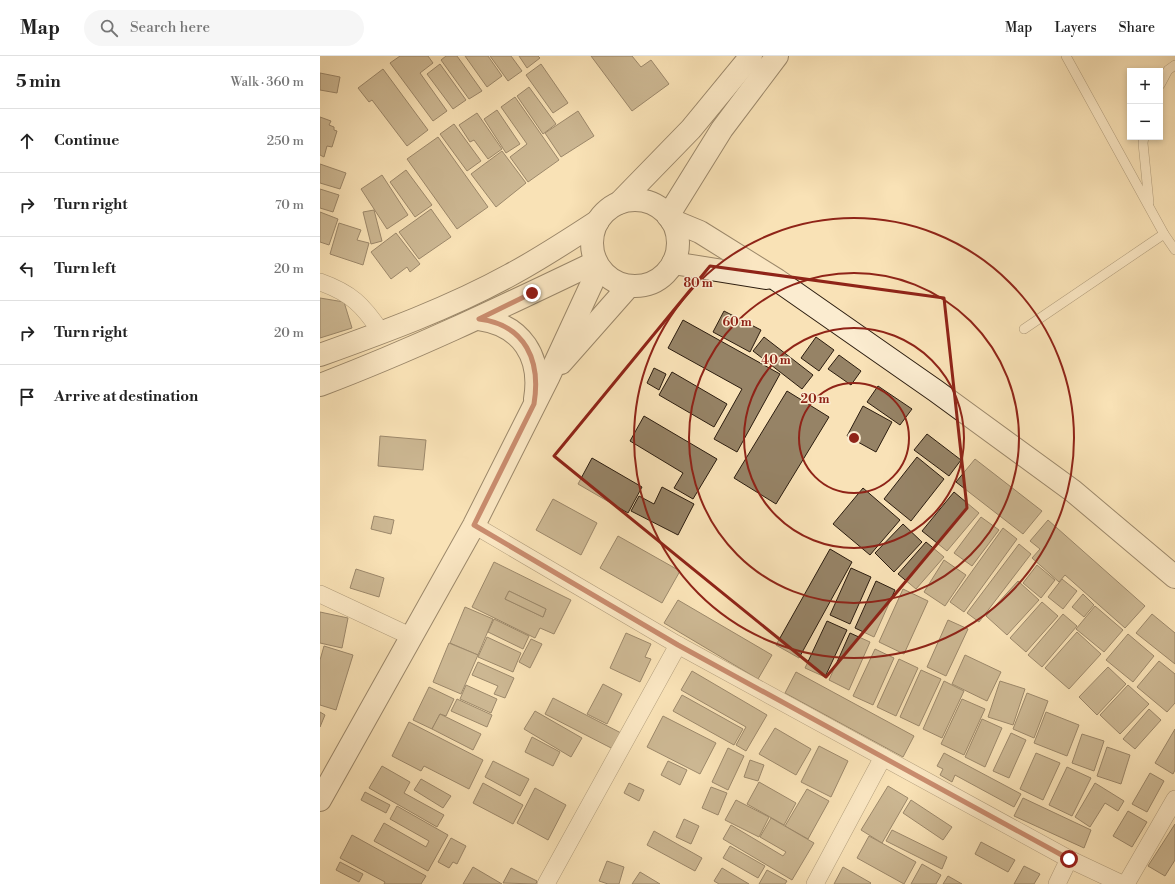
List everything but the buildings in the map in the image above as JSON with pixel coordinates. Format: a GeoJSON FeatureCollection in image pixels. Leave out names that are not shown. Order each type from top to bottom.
{"type":"FeatureCollection","features":[{"type":"Feature","properties":{"kind":"street"},"geometry":{"type":"LineString","coordinates":[[751,56],[691,129],[619,203],[604,214],[598,221],[593,231],[592,252],[598,265],[612,280],[630,286],[643,286],[655,282],[666,274],[674,263],[678,241],[670,218],[722,129],[777,56]]}},
{"type":"Feature","properties":{"kind":"street"},"geometry":{"type":"LineString","coordinates":[[619,203],[632,200],[646,202],[658,207],[670,218],[700,232],[777,280],[1073,491],[1175,577]]}},
{"type":"Feature","properties":{"kind":"street"},"geometry":{"type":"LineString","coordinates":[[320,356],[439,309],[509,276],[554,250],[598,221]]}},
{"type":"Feature","properties":{"kind":"street"},"geometry":{"type":"LineString","coordinates":[[674,263],[777,280]]}},
{"type":"Feature","properties":{"kind":"street"},"geometry":{"type":"LineString","coordinates":[[320,385],[377,363],[479,319],[598,265]]}},
{"type":"Feature","properties":{"kind":"street"},"geometry":{"type":"LineString","coordinates":[[320,800],[410,636],[474,525],[549,376],[598,265]]}},
{"type":"Feature","properties":{"kind":"street"},"geometry":{"type":"LineString","coordinates":[[320,282],[338,288],[360,303],[381,332]]}},
{"type":"Feature","properties":{"kind":"street"},"geometry":{"type":"LineString","coordinates":[[549,376],[630,286]]}},
{"type":"Feature","properties":{"kind":"street"},"geometry":{"type":"LineString","coordinates":[[479,319],[504,325],[521,339],[528,348],[536,375],[537,389],[534,404]]}},
{"type":"Feature","properties":{"kind":"street"},"geometry":{"type":"LineString","coordinates":[[474,525],[678,645],[1069,859],[1122,884]]}},
{"type":"Feature","properties":{"kind":"street"},"geometry":{"type":"LineString","coordinates":[[320,594],[410,636]]}},
{"type":"Feature","properties":{"kind":"street"},"geometry":{"type":"LineString","coordinates":[[546,884],[678,645]]}},
{"type":"Feature","properties":{"kind":"street"},"geometry":{"type":"LineString","coordinates":[[815,884],[883,757]]}},
{"type":"Feature","properties":{"kind":"street"},"geometry":{"type":"LineString","coordinates":[[1126,884],[1175,799]]}},
{"type":"Feature","properties":{"kind":"street"},"geometry":{"type":"LineString","coordinates":[[1057,884],[1069,859]]}},
{"type":"Feature","properties":{"kind":"lane"},"geometry":{"type":"LineString","coordinates":[[1066,56],[1164,234],[1175,250]]}},
{"type":"Feature","properties":{"kind":"lane"},"geometry":{"type":"LineString","coordinates":[[1163,79],[1168,70],[1175,66]]}},
{"type":"Feature","properties":{"kind":"lane"},"geometry":{"type":"LineString","coordinates":[[1144,140],[1149,207]]}},
{"type":"Feature","properties":{"kind":"lane"},"geometry":{"type":"LineString","coordinates":[[1024,329],[1164,234]]}},
{"type":"Feature","properties":{"kind":"highlighted area"},"geometry":{"type":"Polygon","coordinates":[[[710,266],[944,298],[967,508],[826,677],[554,456],[710,266]]]}},
{"type":"Feature","properties":{"kind":"route"},"geometry":{"type":"LineString","coordinates":[[532,293],[479,319],[504,325],[521,339],[528,348],[532,358],[536,375],[537,389],[534,404],[474,525],[678,645],[1069,859]]}}]}
